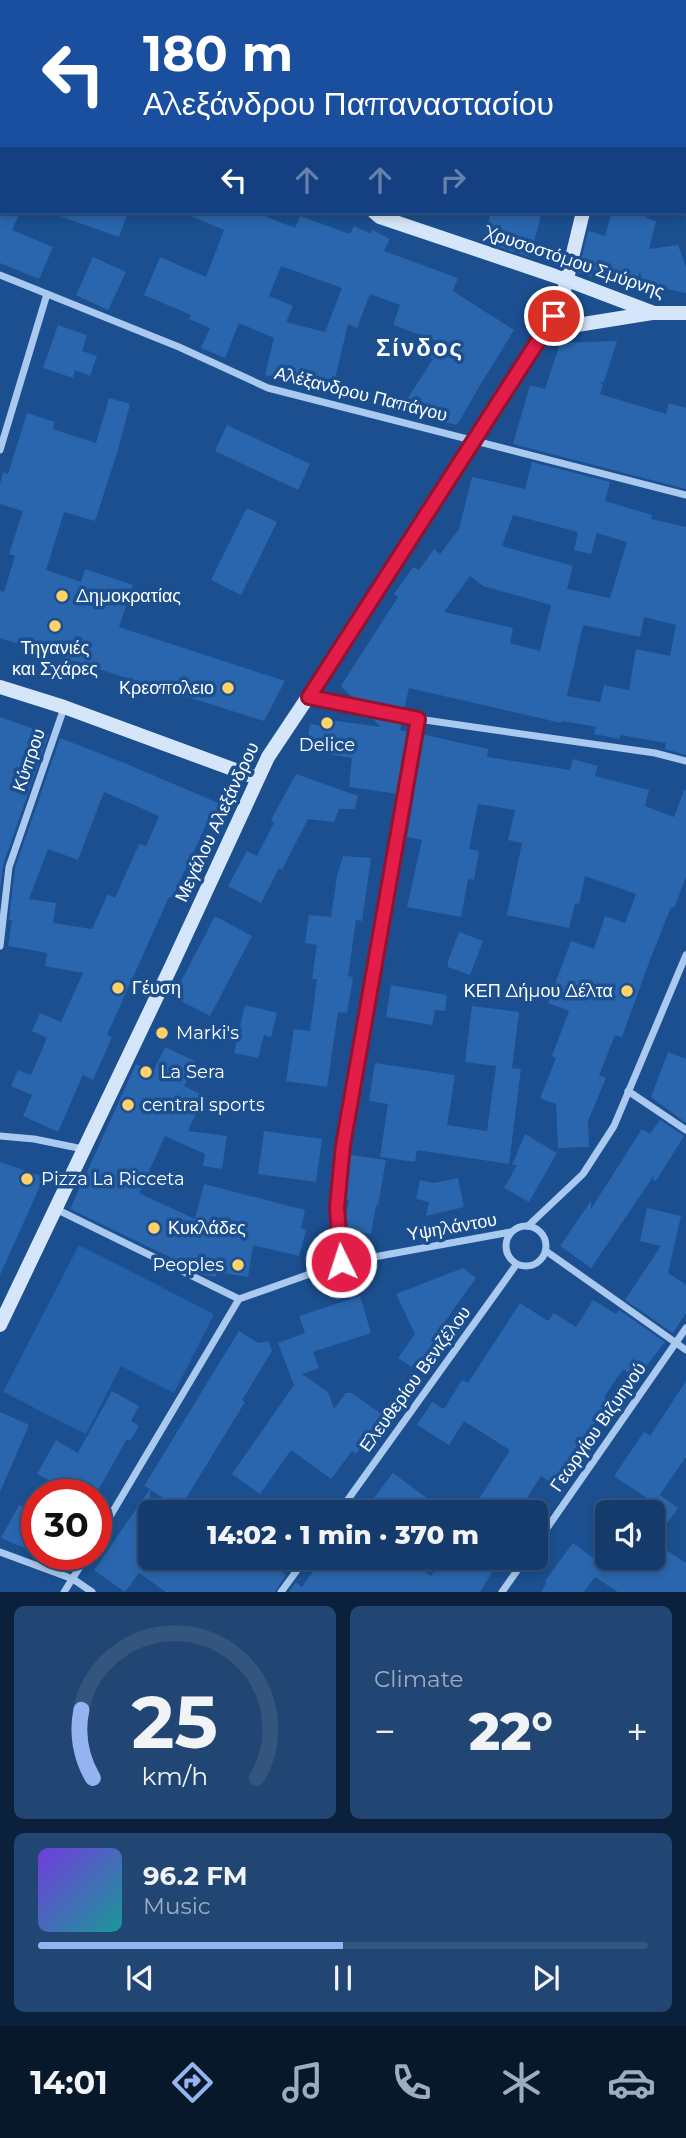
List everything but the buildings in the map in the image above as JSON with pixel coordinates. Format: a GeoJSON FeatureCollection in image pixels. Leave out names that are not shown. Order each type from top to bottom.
{"type":"FeatureCollection","features":[{"type":"Feature","properties":{"kind":"street","name":"Χρυσοστόμου Σμύρνης"},"geometry":{"type":"LineString","coordinates":[[378,214],[654,313],[686,313]]}},
{"type":"Feature","properties":{"kind":"street","name":"Μεγάλου Αλεξάνδρου"},"geometry":{"type":"LineString","coordinates":[[0,1325],[171,967],[257,778],[279,738],[309,697],[473,439],[546,330],[561,303],[583,214]]}},
{"type":"Feature","properties":{"kind":"street","name":"Αλέξανδρου Παπάγου"},"geometry":{"type":"LineString","coordinates":[[0,275],[179,347],[268,388],[686,495]]}},
{"type":"Feature","properties":{"kind":"street"},"geometry":{"type":"LineString","coordinates":[[0,450],[47,294]]}},
{"type":"Feature","properties":{"kind":"street"},"geometry":{"type":"LineString","coordinates":[[546,330],[654,313]]}},
{"type":"Feature","properties":{"kind":"street"},"geometry":{"type":"LineString","coordinates":[[0,687],[64,707],[257,778]]}},
{"type":"Feature","properties":{"kind":"street"},"geometry":{"type":"LineString","coordinates":[[309,697],[418,719],[655,753],[686,761]]}},
{"type":"Feature","properties":{"kind":"street","name":"Κύπρου"},"geometry":{"type":"LineString","coordinates":[[0,946],[9,867],[64,707]]}},
{"type":"Feature","properties":{"kind":"street"},"geometry":{"type":"LineString","coordinates":[[341,1262],[337,1208],[343,1145],[418,719]]}},
{"type":"Feature","properties":{"kind":"street"},"geometry":{"type":"LineString","coordinates":[[528,1226],[541,1232],[547,1244],[542,1259],[535,1265],[526,1267],[516,1265],[507,1255],[508,1237],[517,1228],[528,1226],[583,1174],[614,1126],[686,955]]}},
{"type":"Feature","properties":{"kind":"street"},"geometry":{"type":"LineString","coordinates":[[628,1091],[686,1130]]}},
{"type":"Feature","properties":{"kind":"street"},"geometry":{"type":"LineString","coordinates":[[0,1136],[34,1139],[83,1149]]}},
{"type":"Feature","properties":{"kind":"street"},"geometry":{"type":"LineString","coordinates":[[56,1209],[239,1299],[112,1513]]}},
{"type":"Feature","properties":{"kind":"street","name":"Υψηλάντου"},"geometry":{"type":"LineString","coordinates":[[239,1299],[341,1262],[511,1232]]}},
{"type":"Feature","properties":{"kind":"street"},"geometry":{"type":"LineString","coordinates":[[546,1251],[686,1350]]}},
{"type":"Feature","properties":{"kind":"street","name":"Ελευθερίου Βενιζέλου"},"geometry":{"type":"LineString","coordinates":[[347,1500],[516,1265]]}},
{"type":"Feature","properties":{"kind":"street","name":"Γεωργίου Βιζυηνού"},"geometry":{"type":"LineString","coordinates":[[548,1527],[686,1328]]}},
{"type":"Feature","properties":{"kind":"street"},"geometry":{"type":"LineString","coordinates":[[0,1552],[73,1579],[92,1592]]}},
{"type":"Feature","properties":{"kind":"street"},"geometry":{"type":"LineString","coordinates":[[64,1592],[78,1570]]}},
{"type":"Feature","properties":{"kind":"street"},"geometry":{"type":"LineString","coordinates":[[281,1592],[297,1570]]}},
{"type":"Feature","properties":{"kind":"street"},"geometry":{"type":"LineString","coordinates":[[502,1592],[518,1570]]}},
{"type":"Feature","properties":{"kind":"shaded area"},"geometry":{"type":"Polygon","coordinates":[[[79,1245],[214,1314],[174,1393],[121,1366],[86,1434],[3,1392],[79,1245]]]}},
{"type":"Feature","properties":{"kind":"place","name":"Δημοκρατίας"},"geometry":{"type":"Point","coordinates":[62,596]}},
{"type":"Feature","properties":{"kind":"place","name":"Τηγανιές και Σχάρες"},"geometry":{"type":"Point","coordinates":[55,626]}},
{"type":"Feature","properties":{"kind":"place","name":"Κρεοπολειο"},"geometry":{"type":"Point","coordinates":[228,688]}},
{"type":"Feature","properties":{"kind":"place","name":"Delice"},"geometry":{"type":"Point","coordinates":[327,723]}},
{"type":"Feature","properties":{"kind":"place","name":"Γέυση"},"geometry":{"type":"Point","coordinates":[118,988]}},
{"type":"Feature","properties":{"kind":"place","name":"ΚΕΠ Δήμου Δέλτα"},"geometry":{"type":"Point","coordinates":[627,991]}},
{"type":"Feature","properties":{"kind":"place","name":"Marki's"},"geometry":{"type":"Point","coordinates":[162,1033]}},
{"type":"Feature","properties":{"kind":"place","name":"La Sera"},"geometry":{"type":"Point","coordinates":[146,1072]}},
{"type":"Feature","properties":{"kind":"place","name":"central sports"},"geometry":{"type":"Point","coordinates":[128,1105]}},
{"type":"Feature","properties":{"kind":"place","name":"Pizza La Ricceta"},"geometry":{"type":"Point","coordinates":[27,1179]}},
{"type":"Feature","properties":{"kind":"place","name":"Κυκλάδες"},"geometry":{"type":"Point","coordinates":[154,1228]}},
{"type":"Feature","properties":{"kind":"place","name":"Peoples"},"geometry":{"type":"Point","coordinates":[238,1265]}},
{"type":"Feature","properties":{"kind":"district","name":"Σίνδος"},"geometry":{"type":"Point","coordinates":[420,347]}},
{"type":"Feature","properties":{"kind":"route"},"geometry":{"type":"LineString","coordinates":[[341,1262],[337,1208],[343,1145],[418,719],[309,697],[554,316]]}}]}
